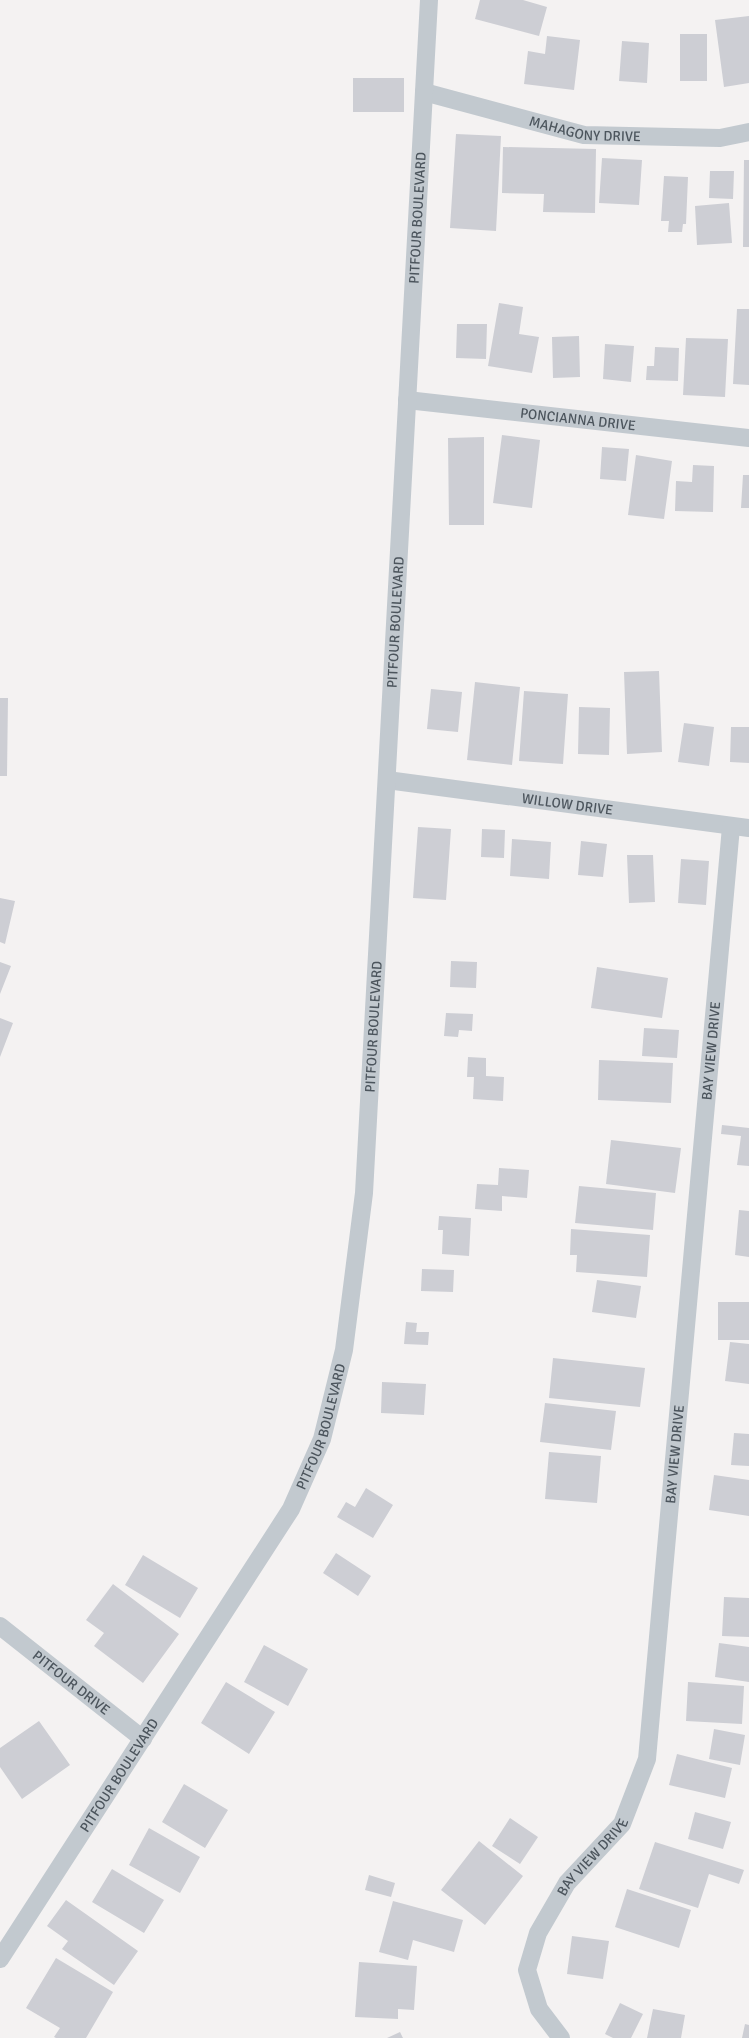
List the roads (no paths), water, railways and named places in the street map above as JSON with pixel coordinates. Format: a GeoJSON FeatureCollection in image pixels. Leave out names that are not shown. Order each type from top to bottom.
{"type":"FeatureCollection","features":[{"type":"Feature","properties":{"kind":"street","name":"PITFOUR BOULEVARD"},"geometry":{"type":"LineString","coordinates":[[0,1959],[291,1510],[322,1439],[344,1350],[364,1193],[429,0]]}},
{"type":"Feature","properties":{"kind":"street","name":"MAHAGONY DRIVE"},"geometry":{"type":"LineString","coordinates":[[424,92],[584,136],[720,138],[749,132]]}},
{"type":"Feature","properties":{"kind":"street","name":"PONCIANNA DRIVE"},"geometry":{"type":"LineString","coordinates":[[407,400],[749,438]]}},
{"type":"Feature","properties":{"kind":"street","name":"WILLOW DRIVE"},"geometry":{"type":"LineString","coordinates":[[387,780],[749,828]]}},
{"type":"Feature","properties":{"kind":"street","name":"BAY VIEW DRIVE"},"geometry":{"type":"LineString","coordinates":[[562,2038],[539,2009],[527,1970],[538,1933],[567,1883],[622,1824],[647,1759],[731,827]]}},
{"type":"Feature","properties":{"kind":"street","name":"PITFOUR DRIVE"},"geometry":{"type":"LineString","coordinates":[[0,1626],[143,1740]]}}]}
